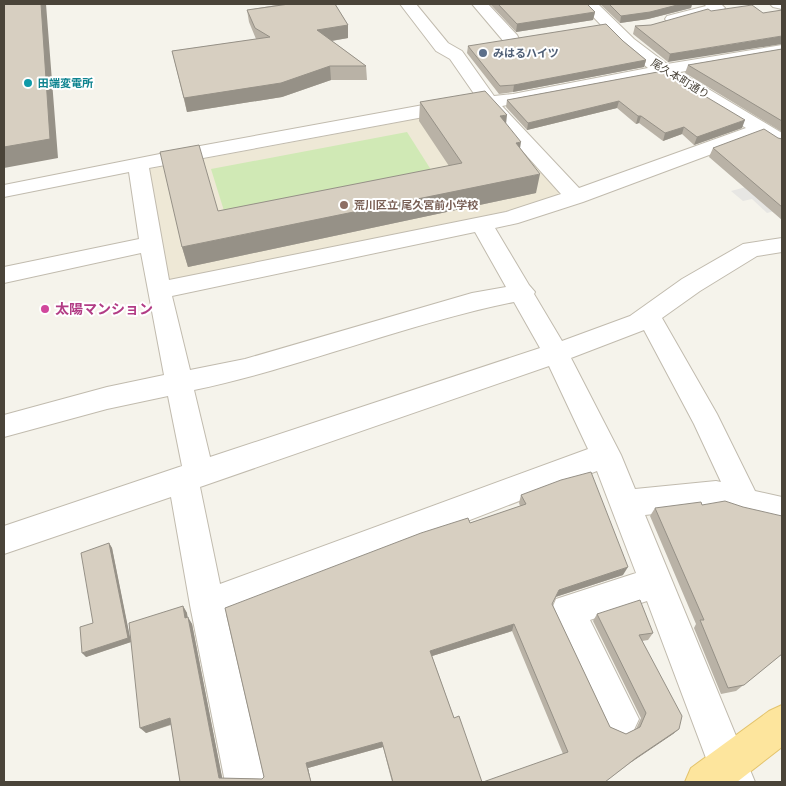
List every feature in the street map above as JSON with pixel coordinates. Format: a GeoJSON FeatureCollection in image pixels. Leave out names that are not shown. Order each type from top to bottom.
{"type":"FeatureCollection","features":[{"type":"Feature","properties":{"kind":"main road"},"geometry":{"type":"LineString","coordinates":[[722,776],[782,724]]}},
{"type":"Feature","properties":{"kind":"street"},"geometry":{"type":"LineString","coordinates":[[408,4],[442,47],[456,55],[490,102],[575,197]]}},
{"type":"Feature","properties":{"kind":"street"},"geometry":{"type":"LineString","coordinates":[[480,4],[511,39]]}},
{"type":"Feature","properties":{"kind":"street","name":"尾久本町通り"},"geometry":{"type":"LineString","coordinates":[[589,4],[618,27],[649,61],[776,134]]}},
{"type":"Feature","properties":{"kind":"street"},"geometry":{"type":"LineString","coordinates":[[657,24],[719,5]]}},
{"type":"Feature","properties":{"kind":"street"},"geometry":{"type":"LineString","coordinates":[[587,27],[618,27]]}},
{"type":"Feature","properties":{"kind":"street"},"geometry":{"type":"LineString","coordinates":[[494,42],[530,36]]}},
{"type":"Feature","properties":{"kind":"street"},"geometry":{"type":"LineString","coordinates":[[447,50],[468,46]]}},
{"type":"Feature","properties":{"kind":"street"},"geometry":{"type":"LineString","coordinates":[[4,191],[446,106],[513,100],[663,70],[758,54],[781,58]]}},
{"type":"Feature","properties":{"kind":"street"},"geometry":{"type":"LineString","coordinates":[[160,290],[510,218],[776,134]]}},
{"type":"Feature","properties":{"kind":"street"},"geometry":{"type":"LineString","coordinates":[[138,164],[151,244],[180,382],[207,605],[245,782]]}},
{"type":"Feature","properties":{"kind":"street"},"geometry":{"type":"LineString","coordinates":[[481,223],[523,292],[556,353],[606,455],[656,582],[722,776]]}},
{"type":"Feature","properties":{"kind":"street"},"geometry":{"type":"LineString","coordinates":[[4,275],[151,244]]}},
{"type":"Feature","properties":{"kind":"street"},"geometry":{"type":"LineString","coordinates":[[4,540],[556,353],[639,322],[751,249],[782,245]]}},
{"type":"Feature","properties":{"kind":"street"},"geometry":{"type":"LineString","coordinates":[[4,426],[107,398],[245,369],[472,302],[523,292]]}},
{"type":"Feature","properties":{"kind":"street"},"geometry":{"type":"LineString","coordinates":[[648,315],[707,422],[745,501]]}},
{"type":"Feature","properties":{"kind":"street"},"geometry":{"type":"LineString","coordinates":[[207,605],[606,455]]}},
{"type":"Feature","properties":{"kind":"street"},"geometry":{"type":"LineString","coordinates":[[625,504],[716,494],[782,511]]}},
{"type":"Feature","properties":{"kind":"street"},"geometry":{"type":"LineString","coordinates":[[620,719],[568,610],[656,582]]}},
{"type":"Feature","properties":{"kind":"shaded area","name":"荒川区立 尾久宮前小学校"},"geometry":{"type":"Polygon","coordinates":[[[469,109],[487,109],[564,196],[507,213],[167,284],[145,174],[150,169],[469,109]]]}},
{"type":"Feature","properties":{"kind":"shaded area"},"geometry":{"type":"Polygon","coordinates":[[[746,187],[782,209],[767,213],[752,199],[743,201],[731,191],[746,187]]]}},
{"type":"Feature","properties":{"kind":"green space"},"geometry":{"type":"Polygon","coordinates":[[[407,132],[440,184],[229,227],[211,169],[407,132]]]}},
{"type":"Feature","properties":{"kind":"building","name":"田端変電所"},"geometry":{"type":"Polygon","coordinates":[[[4,4],[41,4],[50,139],[4,147],[4,4]]]}},
{"type":"Feature","properties":{"kind":"building"},"geometry":{"type":"Polygon","coordinates":[[[289,4],[335,4],[348,25],[317,30],[366,66],[330,66],[281,83],[184,98],[172,51],[270,37],[255,28],[247,10],[289,4]]]}},
{"type":"Feature","properties":{"kind":"building"},"geometry":{"type":"Polygon","coordinates":[[[498,4],[587,4],[595,12],[517,24],[498,4]]]}},
{"type":"Feature","properties":{"kind":"building"},"geometry":{"type":"Polygon","coordinates":[[[609,4],[681,4],[650,12],[621,16],[609,4]]]}},
{"type":"Feature","properties":{"kind":"building"},"geometry":{"type":"Polygon","coordinates":[[[752,5],[763,13],[782,10],[782,36],[670,54],[635,26],[651,25],[708,9],[711,11],[752,5]]]}},
{"type":"Feature","properties":{"kind":"building"},"geometry":{"type":"Polygon","coordinates":[[[606,24],[646,60],[500,86],[468,46],[606,24]]]}},
{"type":"Feature","properties":{"kind":"building"},"geometry":{"type":"Polygon","coordinates":[[[782,49],[782,121],[688,65],[782,49]]]}},
{"type":"Feature","properties":{"kind":"building"},"geometry":{"type":"Polygon","coordinates":[[[663,71],[745,120],[697,137],[684,127],[665,133],[619,101],[528,123],[507,100],[663,71]]]}},
{"type":"Feature","properties":{"kind":"building"},"geometry":{"type":"Polygon","coordinates":[[[485,91],[507,115],[500,116],[521,142],[516,143],[540,174],[182,247],[160,152],[199,145],[218,211],[462,163],[420,102],[485,91]]]}},
{"type":"Feature","properties":{"kind":"building"},"geometry":{"type":"Polygon","coordinates":[[[764,129],[782,139],[782,207],[713,148],[764,129]]]}},
{"type":"Feature","properties":{"kind":"building"},"geometry":{"type":"Polygon","coordinates":[[[591,472],[628,567],[559,590],[552,604],[610,727],[626,734],[640,727],[646,713],[597,614],[640,600],[653,633],[639,635],[682,716],[679,729],[605,782],[483,782],[568,752],[514,624],[430,651],[454,718],[459,716],[482,782],[393,782],[382,742],[306,763],[311,782],[180,782],[170,718],[140,728],[129,623],[183,606],[185,618],[188,617],[219,778],[262,779],[264,777],[225,608],[421,533],[468,518],[470,523],[526,504],[521,495],[561,480],[591,472]]]}},
{"type":"Feature","properties":{"kind":"building"},"geometry":{"type":"Polygon","coordinates":[[[725,501],[782,516],[782,654],[744,685],[728,688],[700,620],[704,620],[655,508],[701,502],[702,505],[725,501]]]}},
{"type":"Feature","properties":{"kind":"building"},"geometry":{"type":"Polygon","coordinates":[[[109,543],[128,638],[82,653],[80,627],[93,623],[81,553],[109,543]]]}},
{"type":"Feature","properties":{"kind":"place","name":"みはるハイツ"},"geometry":{"type":"Point","coordinates":[483,53]}},
{"type":"Feature","properties":{"kind":"place","name":"田端変電所"},"geometry":{"type":"Point","coordinates":[28,83]}},
{"type":"Feature","properties":{"kind":"place","name":"荒川区立 尾久宮前小学校"},"geometry":{"type":"Point","coordinates":[344,205]}},
{"type":"Feature","properties":{"kind":"place","name":"太陽マンション"},"geometry":{"type":"Point","coordinates":[45,309]}}]}
